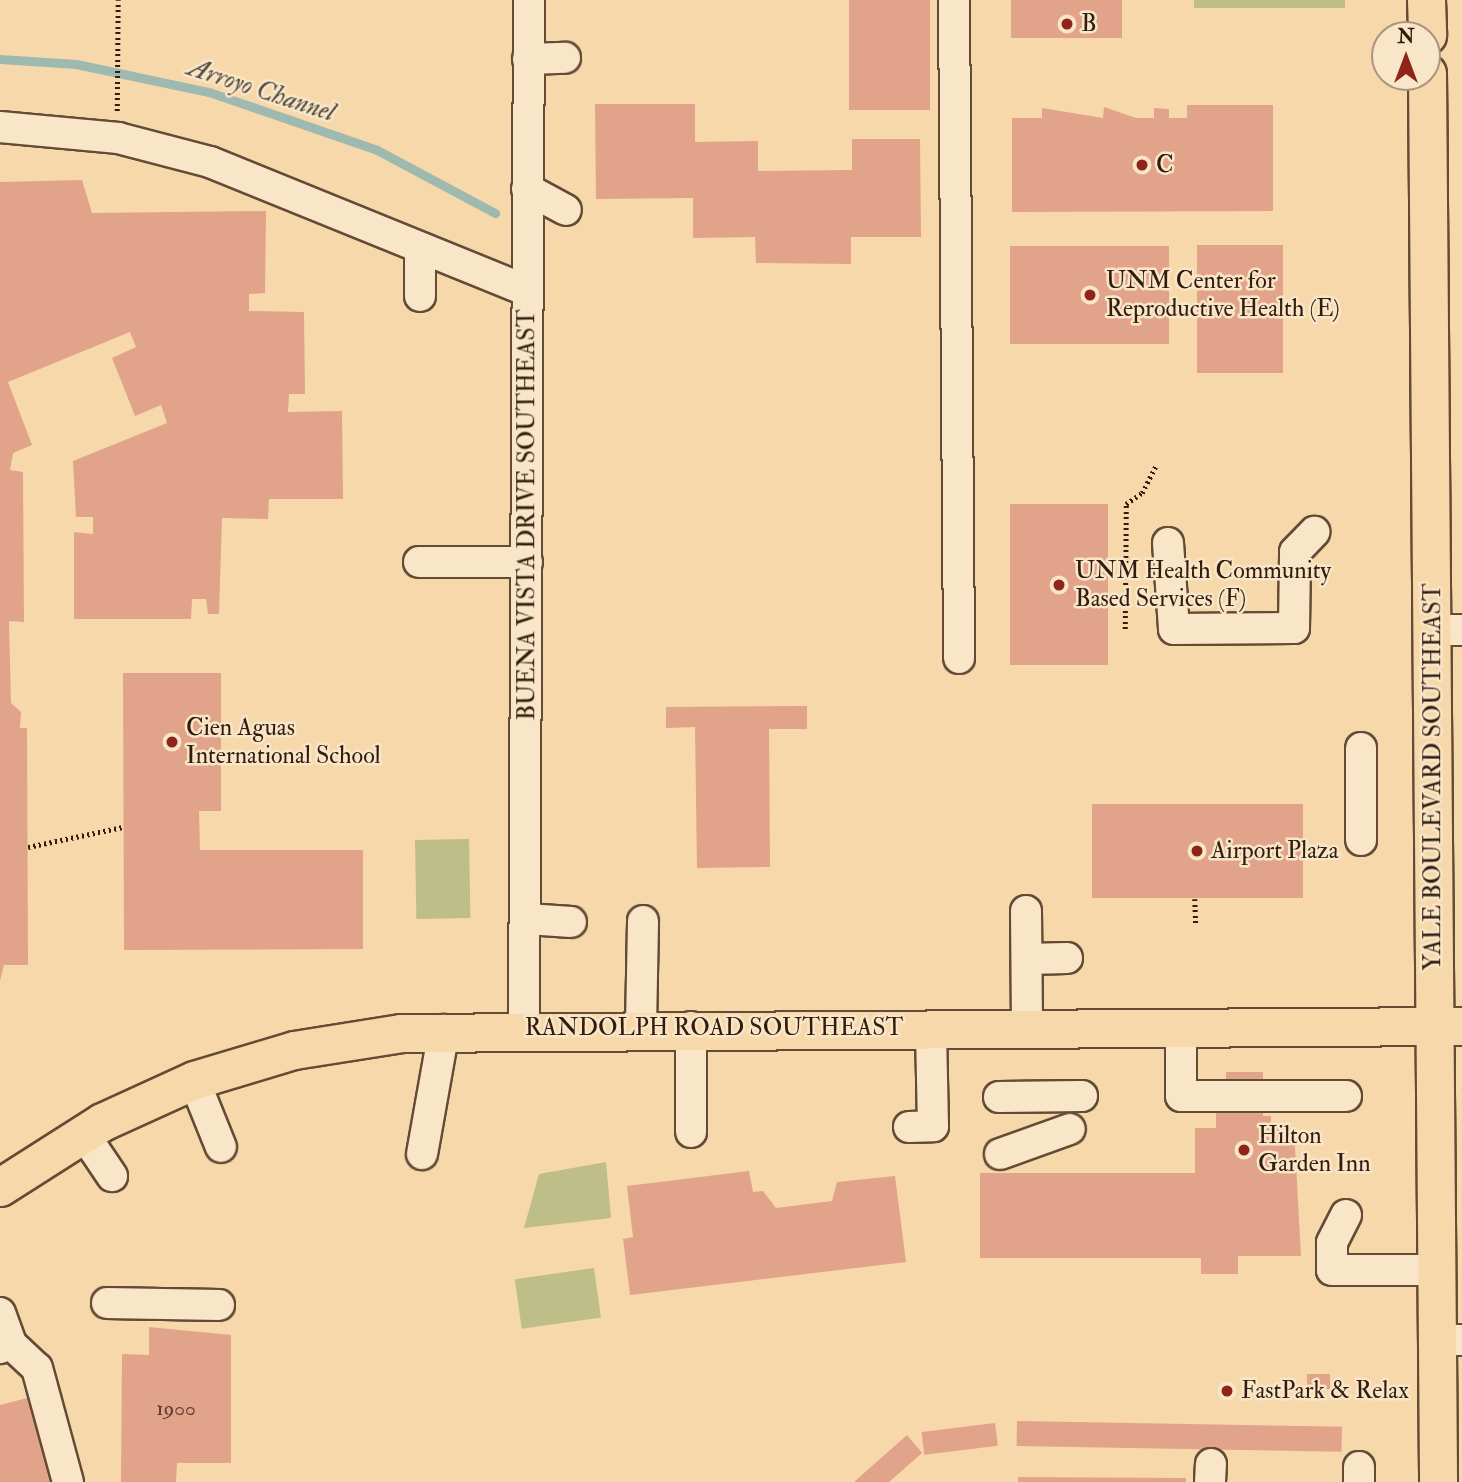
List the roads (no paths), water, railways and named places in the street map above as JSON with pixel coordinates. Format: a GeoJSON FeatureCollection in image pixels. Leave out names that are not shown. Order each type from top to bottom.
{"type":"FeatureCollection","features":[{"type":"Feature","properties":{"kind":"main road"},"geometry":{"type":"LineString","coordinates":[[1426,0],[1427,21]]}},
{"type":"Feature","properties":{"kind":"main road","name":"YALE BOULEVARD SOUTHEAST"},"geometry":{"type":"LineString","coordinates":[[1428,91],[1447,630],[1448,1026],[1436,1270],[1449,1340],[1438,1482]]}},
{"type":"Feature","properties":{"kind":"main road","name":"RANDOLPH ROAD SOUTHEAST"},"geometry":{"type":"LineString","coordinates":[[0,1187],[83,1133],[194,1080],[294,1050],[444,1030],[1027,1025],[1448,1026]]}},
{"type":"Feature","properties":{"kind":"street","name":"BUENA VISTA DRIVE SOUTHEAST"},"geometry":{"type":"LineString","coordinates":[[524,1029],[527,919],[529,0]]}},
{"type":"Feature","properties":{"kind":"street"},"geometry":{"type":"LineString","coordinates":[[954,0],[960,658]]}},
{"type":"Feature","properties":{"kind":"street"},"geometry":{"type":"LineString","coordinates":[[528,59],[565,58]]}},
{"type":"Feature","properties":{"kind":"street"},"geometry":{"type":"LineString","coordinates":[[0,127],[118,138],[210,162],[527,291]]}},
{"type":"Feature","properties":{"kind":"street"},"geometry":{"type":"LineString","coordinates":[[527,188],[566,210]]}},
{"type":"Feature","properties":{"kind":"street"},"geometry":{"type":"LineString","coordinates":[[420,249],[420,296]]}},
{"type":"Feature","properties":{"kind":"street"},"geometry":{"type":"LineString","coordinates":[[1168,543],[1174,629],[1294,628],[1296,552],[1314,532]]}},
{"type":"Feature","properties":{"kind":"street"},"geometry":{"type":"LineString","coordinates":[[419,562],[527,562]]}},
{"type":"Feature","properties":{"kind":"street"},"geometry":{"type":"LineString","coordinates":[[1361,748],[1361,840]]}},
{"type":"Feature","properties":{"kind":"street"},"geometry":{"type":"LineString","coordinates":[[1026,912],[1027,1025]]}},
{"type":"Feature","properties":{"kind":"street"},"geometry":{"type":"LineString","coordinates":[[527,919],[570,922]]}},
{"type":"Feature","properties":{"kind":"street"},"geometry":{"type":"LineString","coordinates":[[641,1027],[643,921]]}},
{"type":"Feature","properties":{"kind":"street"},"geometry":{"type":"LineString","coordinates":[[1027,959],[1067,958]]}},
{"type":"Feature","properties":{"kind":"street"},"geometry":{"type":"LineString","coordinates":[[1181,1026],[1181,1096],[1346,1096]]}},
{"type":"Feature","properties":{"kind":"street"},"geometry":{"type":"LineString","coordinates":[[691,1027],[691,1132]]}},
{"type":"Feature","properties":{"kind":"street"},"geometry":{"type":"LineString","coordinates":[[909,1127],[933,1126],[931,1027]]}},
{"type":"Feature","properties":{"kind":"street"},"geometry":{"type":"LineString","coordinates":[[422,1154],[444,1030]]}},
{"type":"Feature","properties":{"kind":"street"},"geometry":{"type":"LineString","coordinates":[[194,1080],[221,1147]]}},
{"type":"Feature","properties":{"kind":"street"},"geometry":{"type":"LineString","coordinates":[[999,1097],[1082,1096]]}},
{"type":"Feature","properties":{"kind":"street"},"geometry":{"type":"LineString","coordinates":[[1000,1154],[1070,1129]]}},
{"type":"Feature","properties":{"kind":"street"},"geometry":{"type":"LineString","coordinates":[[83,1133],[113,1176]]}},
{"type":"Feature","properties":{"kind":"street"},"geometry":{"type":"LineString","coordinates":[[1346,1215],[1332,1243],[1332,1270],[1436,1270]]}},
{"type":"Feature","properties":{"kind":"street"},"geometry":{"type":"LineString","coordinates":[[107,1303],[219,1306]]}},
{"type":"Feature","properties":{"kind":"street"},"geometry":{"type":"LineString","coordinates":[[0,1313],[5,1346],[37,1368],[68,1482]]}},
{"type":"Feature","properties":{"kind":"waterway","name":"Arroyo Channel"},"geometry":{"type":"LineString","coordinates":[[0,59],[76,64],[209,92],[377,150],[495,213]]}},
{"type":"Feature","properties":{"kind":"place","name":"B"},"geometry":{"type":"Point","coordinates":[1067,24]}},
{"type":"Feature","properties":{"kind":"place","name":"C"},"geometry":{"type":"Point","coordinates":[1142,165]}},
{"type":"Feature","properties":{"kind":"place","name":"UNM Center for Reproductive Health (E)"},"geometry":{"type":"Point","coordinates":[1090,295]}},
{"type":"Feature","properties":{"kind":"place","name":"UNM Health Community Based Services (F)"},"geometry":{"type":"Point","coordinates":[1059,585]}},
{"type":"Feature","properties":{"kind":"place","name":"Cien Aguas International School"},"geometry":{"type":"Point","coordinates":[172,742]}},
{"type":"Feature","properties":{"kind":"place","name":"Airport Plaza"},"geometry":{"type":"Point","coordinates":[1197,851]}},
{"type":"Feature","properties":{"kind":"place","name":"Hilton Garden Inn"},"geometry":{"type":"Point","coordinates":[1244,1150]}},
{"type":"Feature","properties":{"kind":"place","name":"FastPark & Relax"},"geometry":{"type":"Point","coordinates":[1227,1391]}}]}
